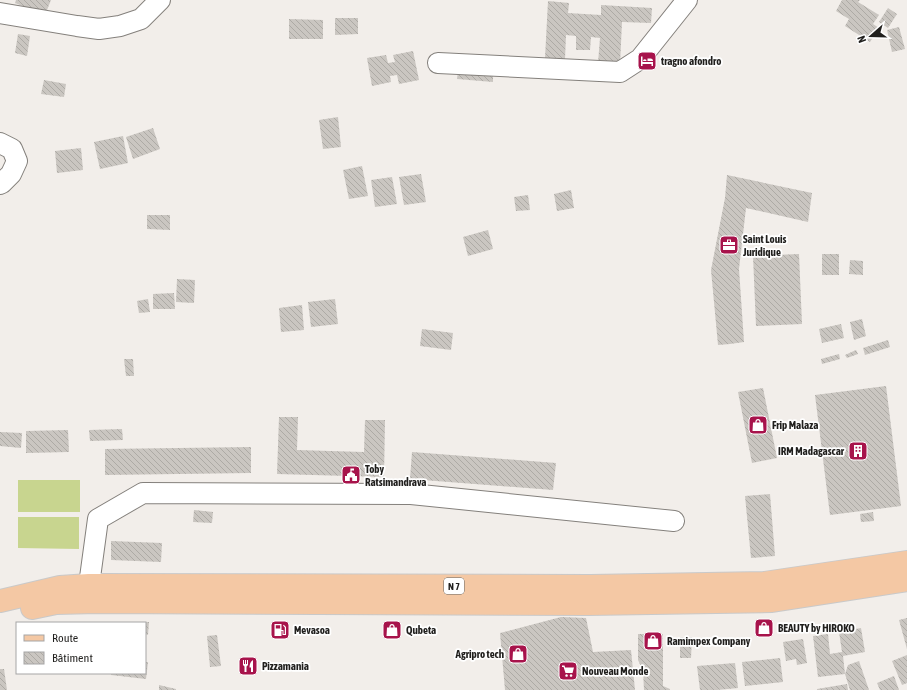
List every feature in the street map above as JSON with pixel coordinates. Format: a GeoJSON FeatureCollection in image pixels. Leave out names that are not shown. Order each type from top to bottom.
{"type":"FeatureCollection","features":[{"type":"Feature","properties":{"kind":"main road","name":"N 7"},"geometry":{"type":"LineString","coordinates":[[0,616],[56,603],[95,591],[764,583],[907,562]]}},
{"type":"Feature","properties":{"kind":"main road","name":"N 7"},"geometry":{"type":"LineString","coordinates":[[0,601],[60,587],[95,591],[588,604],[772,601],[907,580]]}},
{"type":"Feature","properties":{"kind":"street"},"geometry":{"type":"LineString","coordinates":[[0,13],[99,29],[120,26],[141,19],[160,0]]}},
{"type":"Feature","properties":{"kind":"street"},"geometry":{"type":"LineString","coordinates":[[438,63],[620,72],[640,59],[687,0]]}},
{"type":"Feature","properties":{"kind":"street"},"geometry":{"type":"LineString","coordinates":[[0,143],[12,149],[17,160],[11,174],[0,184]]}},
{"type":"Feature","properties":{"kind":"street"},"geometry":{"type":"LineString","coordinates":[[95,591],[98,520],[143,493],[411,494],[674,521]]}},
{"type":"Feature","properties":{"kind":"green space"},"geometry":{"type":"Polygon","coordinates":[[[18,480],[80,480],[80,512],[18,512],[18,480]]]}},
{"type":"Feature","properties":{"kind":"green space"},"geometry":{"type":"Polygon","coordinates":[[[18,517],[79,517],[79,549],[18,548],[18,517]]]}},
{"type":"Feature","properties":{"kind":"building"},"geometry":{"type":"Polygon","coordinates":[[[16,0],[51,0],[45,15],[15,3],[16,0]]]}},
{"type":"Feature","properties":{"kind":"building"},"geometry":{"type":"Polygon","coordinates":[[[842,0],[860,0],[858,2],[879,15],[873,24],[879,28],[870,42],[845,26],[849,19],[836,11],[842,0]]]}},
{"type":"Feature","properties":{"kind":"building"},"geometry":{"type":"Polygon","coordinates":[[[548,1],[569,3],[568,13],[601,15],[601,5],[652,8],[651,23],[622,22],[620,65],[598,63],[600,38],[591,37],[590,50],[576,50],[576,36],[566,35],[565,59],[545,58],[548,1]]]}},
{"type":"Feature","properties":{"kind":"building"},"geometry":{"type":"Polygon","coordinates":[[[888,8],[897,14],[888,28],[879,22],[888,8]]]}},
{"type":"Feature","properties":{"kind":"building"},"geometry":{"type":"Polygon","coordinates":[[[335,18],[358,18],[358,34],[335,35],[335,18]]]}},
{"type":"Feature","properties":{"kind":"building"},"geometry":{"type":"Polygon","coordinates":[[[289,19],[323,20],[323,39],[289,39],[289,19]]]}},
{"type":"Feature","properties":{"kind":"building"},"geometry":{"type":"Polygon","coordinates":[[[899,27],[905,49],[892,52],[887,30],[899,27]]]}},
{"type":"Feature","properties":{"kind":"building"},"geometry":{"type":"Polygon","coordinates":[[[18,34],[30,36],[27,56],[15,53],[18,34]]]}},
{"type":"Feature","properties":{"kind":"building"},"geometry":{"type":"Polygon","coordinates":[[[413,51],[419,80],[399,84],[397,75],[390,76],[391,82],[372,86],[367,58],[386,55],[388,63],[395,62],[393,55],[413,51]]]}},
{"type":"Feature","properties":{"kind":"building"},"geometry":{"type":"Polygon","coordinates":[[[458,71],[493,74],[493,82],[457,79],[458,71]]]}},
{"type":"Feature","properties":{"kind":"building"},"geometry":{"type":"Polygon","coordinates":[[[44,80],[66,84],[64,97],[41,94],[44,80]]]}},
{"type":"Feature","properties":{"kind":"building"},"geometry":{"type":"Polygon","coordinates":[[[338,117],[341,147],[323,149],[319,120],[338,117]]]}},
{"type":"Feature","properties":{"kind":"building"},"geometry":{"type":"Polygon","coordinates":[[[153,128],[160,149],[133,159],[126,137],[153,128]]]}},
{"type":"Feature","properties":{"kind":"building"},"geometry":{"type":"Polygon","coordinates":[[[123,136],[128,163],[100,169],[94,142],[123,136]]]}},
{"type":"Feature","properties":{"kind":"building"},"geometry":{"type":"Polygon","coordinates":[[[81,148],[83,170],[57,173],[55,151],[81,148]]]}},
{"type":"Feature","properties":{"kind":"building"},"geometry":{"type":"Polygon","coordinates":[[[362,166],[368,196],[349,199],[343,170],[362,166]]]}},
{"type":"Feature","properties":{"kind":"building"},"geometry":{"type":"Polygon","coordinates":[[[421,174],[426,202],[404,205],[399,177],[421,174]]]}},
{"type":"Feature","properties":{"kind":"building","name":"Saint Louis Juridique"},"geometry":{"type":"Polygon","coordinates":[[[727,175],[812,193],[808,222],[746,208],[739,269],[744,342],[718,345],[711,270],[725,198],[727,175]]]}},
{"type":"Feature","properties":{"kind":"building"},"geometry":{"type":"Polygon","coordinates":[[[392,177],[397,204],[375,207],[371,180],[392,177]]]}},
{"type":"Feature","properties":{"kind":"building"},"geometry":{"type":"Polygon","coordinates":[[[571,190],[574,208],[557,211],[554,194],[571,190]]]}},
{"type":"Feature","properties":{"kind":"building"},"geometry":{"type":"Polygon","coordinates":[[[528,195],[530,210],[516,211],[514,197],[528,195]]]}},
{"type":"Feature","properties":{"kind":"building"},"geometry":{"type":"Polygon","coordinates":[[[147,215],[170,215],[170,230],[147,229],[147,215]]]}},
{"type":"Feature","properties":{"kind":"building"},"geometry":{"type":"Polygon","coordinates":[[[488,230],[493,249],[468,256],[463,237],[488,230]]]}},
{"type":"Feature","properties":{"kind":"building"},"geometry":{"type":"Polygon","coordinates":[[[799,254],[802,324],[756,326],[753,256],[799,254]]]}},
{"type":"Feature","properties":{"kind":"building"},"geometry":{"type":"Polygon","coordinates":[[[822,254],[839,254],[839,275],[822,275],[822,254]]]}},
{"type":"Feature","properties":{"kind":"building"},"geometry":{"type":"Polygon","coordinates":[[[850,260],[863,261],[863,275],[849,274],[850,260]]]}},
{"type":"Feature","properties":{"kind":"building"},"geometry":{"type":"Polygon","coordinates":[[[177,279],[195,280],[194,303],[176,302],[177,279]]]}},
{"type":"Feature","properties":{"kind":"building"},"geometry":{"type":"Polygon","coordinates":[[[174,293],[175,309],[153,309],[153,294],[174,293]]]}},
{"type":"Feature","properties":{"kind":"building"},"geometry":{"type":"Polygon","coordinates":[[[148,299],[150,312],[139,313],[137,301],[148,299]]]}},
{"type":"Feature","properties":{"kind":"building"},"geometry":{"type":"Polygon","coordinates":[[[335,299],[338,324],[311,327],[308,302],[335,299]]]}},
{"type":"Feature","properties":{"kind":"building"},"geometry":{"type":"Polygon","coordinates":[[[302,305],[304,330],[281,332],[279,308],[302,305]]]}},
{"type":"Feature","properties":{"kind":"building"},"geometry":{"type":"Polygon","coordinates":[[[862,319],[866,336],[854,340],[850,322],[862,319]]]}},
{"type":"Feature","properties":{"kind":"building"},"geometry":{"type":"Polygon","coordinates":[[[841,324],[844,338],[822,343],[819,329],[841,324]]]}},
{"type":"Feature","properties":{"kind":"building"},"geometry":{"type":"Polygon","coordinates":[[[422,329],[453,333],[451,350],[420,346],[422,329]]]}},
{"type":"Feature","properties":{"kind":"building"},"geometry":{"type":"Polygon","coordinates":[[[888,340],[890,347],[865,355],[863,348],[888,340]]]}},
{"type":"Feature","properties":{"kind":"building"},"geometry":{"type":"Polygon","coordinates":[[[856,350],[858,354],[847,358],[845,355],[856,350]]]}},
{"type":"Feature","properties":{"kind":"building"},"geometry":{"type":"Polygon","coordinates":[[[839,354],[840,359],[822,364],[821,359],[839,354]]]}},
{"type":"Feature","properties":{"kind":"building"},"geometry":{"type":"Polygon","coordinates":[[[124,359],[133,359],[134,376],[126,376],[124,359]]]}},
{"type":"Feature","properties":{"kind":"building","name":"IRM Madagascar"},"geometry":{"type":"Polygon","coordinates":[[[886,386],[901,506],[830,515],[815,395],[886,386]]]}},
{"type":"Feature","properties":{"kind":"building","name":"Frip Malaza"},"geometry":{"type":"Polygon","coordinates":[[[763,388],[777,458],[752,463],[738,392],[763,388]]]}},
{"type":"Feature","properties":{"kind":"building"},"geometry":{"type":"Polygon","coordinates":[[[279,417],[298,417],[297,450],[364,452],[365,420],[385,420],[384,477],[277,474],[279,417]]]}},
{"type":"Feature","properties":{"kind":"building"},"geometry":{"type":"Polygon","coordinates":[[[122,429],[123,440],[90,441],[89,430],[122,429]]]}},
{"type":"Feature","properties":{"kind":"building"},"geometry":{"type":"Polygon","coordinates":[[[68,430],[69,452],[26,453],[26,431],[68,430]]]}},
{"type":"Feature","properties":{"kind":"building"},"geometry":{"type":"Polygon","coordinates":[[[0,432],[22,433],[21,448],[0,446],[0,432]]]}},
{"type":"Feature","properties":{"kind":"building"},"geometry":{"type":"Polygon","coordinates":[[[251,447],[251,473],[105,475],[105,449],[251,447]]]}},
{"type":"Feature","properties":{"kind":"building"},"geometry":{"type":"Polygon","coordinates":[[[412,452],[556,463],[553,490],[410,479],[412,452]]]}},
{"type":"Feature","properties":{"kind":"building"},"geometry":{"type":"Polygon","coordinates":[[[770,494],[775,556],[751,558],[745,496],[770,494]]]}},
{"type":"Feature","properties":{"kind":"building"},"geometry":{"type":"Polygon","coordinates":[[[194,510],[213,512],[212,523],[193,522],[194,510]]]}},
{"type":"Feature","properties":{"kind":"building"},"geometry":{"type":"Polygon","coordinates":[[[873,512],[874,521],[861,522],[860,514],[873,512]]]}},
{"type":"Feature","properties":{"kind":"building"},"geometry":{"type":"Polygon","coordinates":[[[111,541],[162,543],[161,562],[111,560],[111,541]]]}},
{"type":"Feature","properties":{"kind":"building","name":"Nouveau Monde"},"geometry":{"type":"Polygon","coordinates":[[[561,617],[586,618],[593,652],[631,650],[635,690],[505,690],[500,633],[561,617]]]}},
{"type":"Feature","properties":{"kind":"building"},"geometry":{"type":"Polygon","coordinates":[[[907,618],[907,649],[899,620],[907,618]]]}},
{"type":"Feature","properties":{"kind":"building"},"geometry":{"type":"Polygon","coordinates":[[[146,622],[149,622],[148,635],[146,634],[146,622]]]}},
{"type":"Feature","properties":{"kind":"building"},"geometry":{"type":"Polygon","coordinates":[[[861,628],[865,652],[843,656],[845,674],[818,677],[813,636],[828,634],[830,654],[842,652],[839,632],[861,628]]]}},
{"type":"Feature","properties":{"kind":"building"},"geometry":{"type":"Polygon","coordinates":[[[638,634],[663,634],[663,686],[670,690],[644,690],[643,671],[638,660],[638,634]]]}},
{"type":"Feature","properties":{"kind":"building"},"geometry":{"type":"Polygon","coordinates":[[[217,635],[221,666],[210,667],[207,636],[217,635]]]}},
{"type":"Feature","properties":{"kind":"building"},"geometry":{"type":"Polygon","coordinates":[[[680,637],[692,637],[691,658],[680,658],[680,637]]]}},
{"type":"Feature","properties":{"kind":"building"},"geometry":{"type":"Polygon","coordinates":[[[803,639],[807,663],[797,665],[796,659],[786,661],[783,642],[803,639]]]}},
{"type":"Feature","properties":{"kind":"building"},"geometry":{"type":"Polygon","coordinates":[[[907,655],[907,683],[902,685],[892,661],[907,655]]]}},
{"type":"Feature","properties":{"kind":"building"},"geometry":{"type":"Polygon","coordinates":[[[780,658],[783,682],[745,686],[742,662],[780,658]]]}},
{"type":"Feature","properties":{"kind":"building"},"geometry":{"type":"Polygon","coordinates":[[[859,661],[869,690],[850,690],[845,674],[848,665],[859,661]]]}},
{"type":"Feature","properties":{"kind":"building"},"geometry":{"type":"Polygon","coordinates":[[[146,662],[148,662],[146,679],[111,675],[146,674],[146,662]]]}},
{"type":"Feature","properties":{"kind":"building"},"geometry":{"type":"Polygon","coordinates":[[[735,663],[738,688],[700,690],[697,666],[735,663]]]}},
{"type":"Feature","properties":{"kind":"building"},"geometry":{"type":"Polygon","coordinates":[[[0,669],[4,669],[7,690],[0,690],[0,669]]]}},
{"type":"Feature","properties":{"kind":"building"},"geometry":{"type":"Polygon","coordinates":[[[894,676],[899,690],[880,690],[877,683],[894,676]]]}},
{"type":"Feature","properties":{"kind":"building"},"geometry":{"type":"Polygon","coordinates":[[[847,684],[848,690],[817,690],[817,689],[847,684]]]}},
{"type":"Feature","properties":{"kind":"building"},"geometry":{"type":"Polygon","coordinates":[[[159,685],[176,689],[176,690],[159,690],[159,685]]]}},
{"type":"Feature","properties":{"kind":"place","name":"tragno afondro"},"geometry":{"type":"Point","coordinates":[647,61]}},
{"type":"Feature","properties":{"kind":"place","name":"Saint Louis Juridique"},"geometry":{"type":"Point","coordinates":[729,245]}},
{"type":"Feature","properties":{"kind":"place","name":"Frip Malaza"},"geometry":{"type":"Point","coordinates":[758,425]}},
{"type":"Feature","properties":{"kind":"place","name":"IRM Madagascar"},"geometry":{"type":"Point","coordinates":[858,451]}},
{"type":"Feature","properties":{"kind":"place","name":"Toby Ratsimandrava"},"geometry":{"type":"Point","coordinates":[351,475]}},
{"type":"Feature","properties":{"kind":"place","name":"BEAUTY by HIROKO"},"geometry":{"type":"Point","coordinates":[764,628]}},
{"type":"Feature","properties":{"kind":"place","name":"Mevasoa"},"geometry":{"type":"Point","coordinates":[280,630]}},
{"type":"Feature","properties":{"kind":"place","name":"Qubeta"},"geometry":{"type":"Point","coordinates":[392,630]}},
{"type":"Feature","properties":{"kind":"place","name":"Ramimpex Company"},"geometry":{"type":"Point","coordinates":[653,641]}},
{"type":"Feature","properties":{"kind":"place","name":"Agripro tech"},"geometry":{"type":"Point","coordinates":[518,654]}},
{"type":"Feature","properties":{"kind":"place","name":"Pizzamania"},"geometry":{"type":"Point","coordinates":[248,666]}},
{"type":"Feature","properties":{"kind":"place","name":"Nouveau Monde"},"geometry":{"type":"Point","coordinates":[568,671]}}]}
